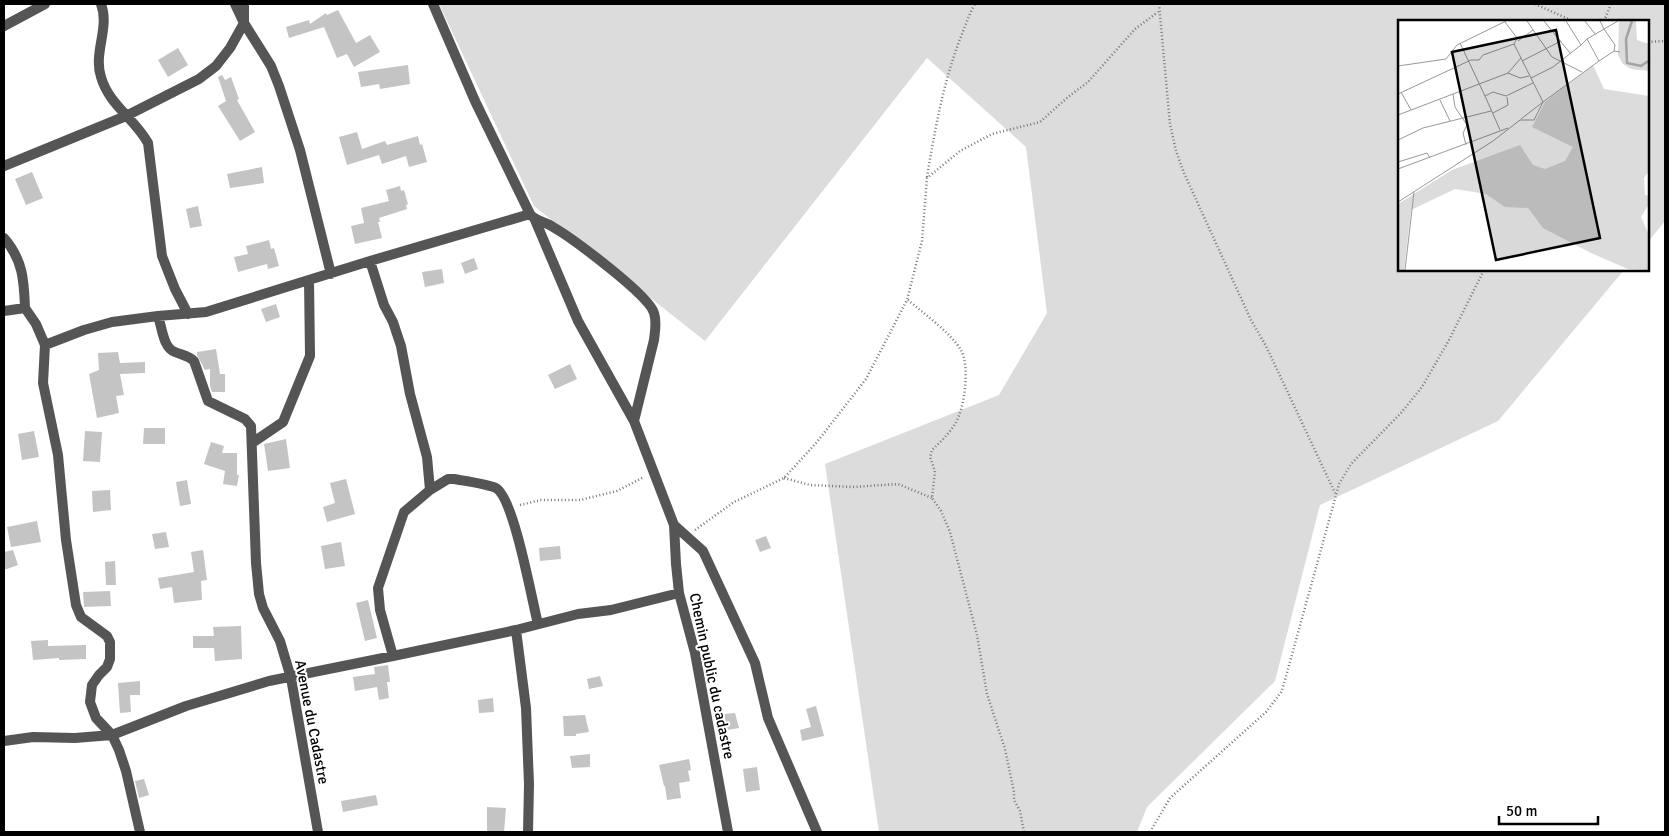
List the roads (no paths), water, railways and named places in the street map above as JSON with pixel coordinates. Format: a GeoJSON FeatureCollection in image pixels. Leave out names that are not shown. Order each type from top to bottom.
{"type":"FeatureCollection","features":[{"type":"Feature","properties":{"kind":"street"},"geometry":{"type":"LineString","coordinates":[[4,26],[45,4]]}},
{"type":"Feature","properties":{"kind":"street"},"geometry":{"type":"LineString","coordinates":[[101,4],[104,16],[99,59],[100,76],[109,94],[126,116],[142,132],[148,143],[156,222],[162,256],[188,314]]}},
{"type":"Feature","properties":{"kind":"street"},"geometry":{"type":"LineString","coordinates":[[235,4],[244,23],[271,66],[279,86],[300,150],[331,274]]}},
{"type":"Feature","properties":{"kind":"street"},"geometry":{"type":"LineString","coordinates":[[4,166],[126,116],[200,78],[216,66],[230,48],[244,23],[244,4]]}},
{"type":"Feature","properties":{"kind":"street"},"geometry":{"type":"LineString","coordinates":[[434,4],[476,101],[533,217],[578,322],[634,421],[674,524],[703,551],[755,664],[768,718],[817,832]]}},
{"type":"Feature","properties":{"kind":"street"},"geometry":{"type":"LineString","coordinates":[[45,345],[84,330],[112,322],[206,312],[370,261],[533,217],[551,225],[625,280],[648,302],[654,313],[656,326],[654,340],[634,421]]}},
{"type":"Feature","properties":{"kind":"street"},"geometry":{"type":"LineString","coordinates":[[4,238],[13,248],[24,278],[25,308],[36,324],[45,345],[43,383],[58,455],[66,540],[76,605],[81,618],[107,636],[110,642],[110,659],[107,667],[92,685],[90,702],[96,718],[112,735],[126,771],[140,832]]}},
{"type":"Feature","properties":{"kind":"street"},"geometry":{"type":"LineString","coordinates":[[370,261],[384,305],[393,322],[401,346],[410,394],[427,457],[430,490]]}},
{"type":"Feature","properties":{"kind":"street"},"geometry":{"type":"LineString","coordinates":[[252,443],[283,422],[310,356],[309,280]]}},
{"type":"Feature","properties":{"kind":"street"},"geometry":{"type":"LineString","coordinates":[[4,312],[25,308]]}},
{"type":"Feature","properties":{"kind":"street","name":"Avenue du Cadastre"},"geometry":{"type":"LineString","coordinates":[[158,316],[168,348],[173,352],[190,357],[194,361],[208,402],[248,422],[251,426],[256,563],[260,601],[280,641],[291,678],[318,832]]}},
{"type":"Feature","properties":{"kind":"street"},"geometry":{"type":"LineString","coordinates":[[394,656],[380,610],[378,588],[404,512],[430,490],[448,479],[496,488],[502,494],[509,507],[538,624]]}},
{"type":"Feature","properties":{"kind":"street","name":"Chemin public du cadastre"},"geometry":{"type":"LineString","coordinates":[[674,524],[679,593],[696,653],[728,832]]}},
{"type":"Feature","properties":{"kind":"street"},"geometry":{"type":"LineString","coordinates":[[4,740],[33,737],[76,738],[112,735],[186,706],[269,681],[291,678],[516,630],[578,614],[611,610],[679,593]]}},
{"type":"Feature","properties":{"kind":"street"},"geometry":{"type":"LineString","coordinates":[[516,630],[526,708],[529,784],[528,832]]}}]}
